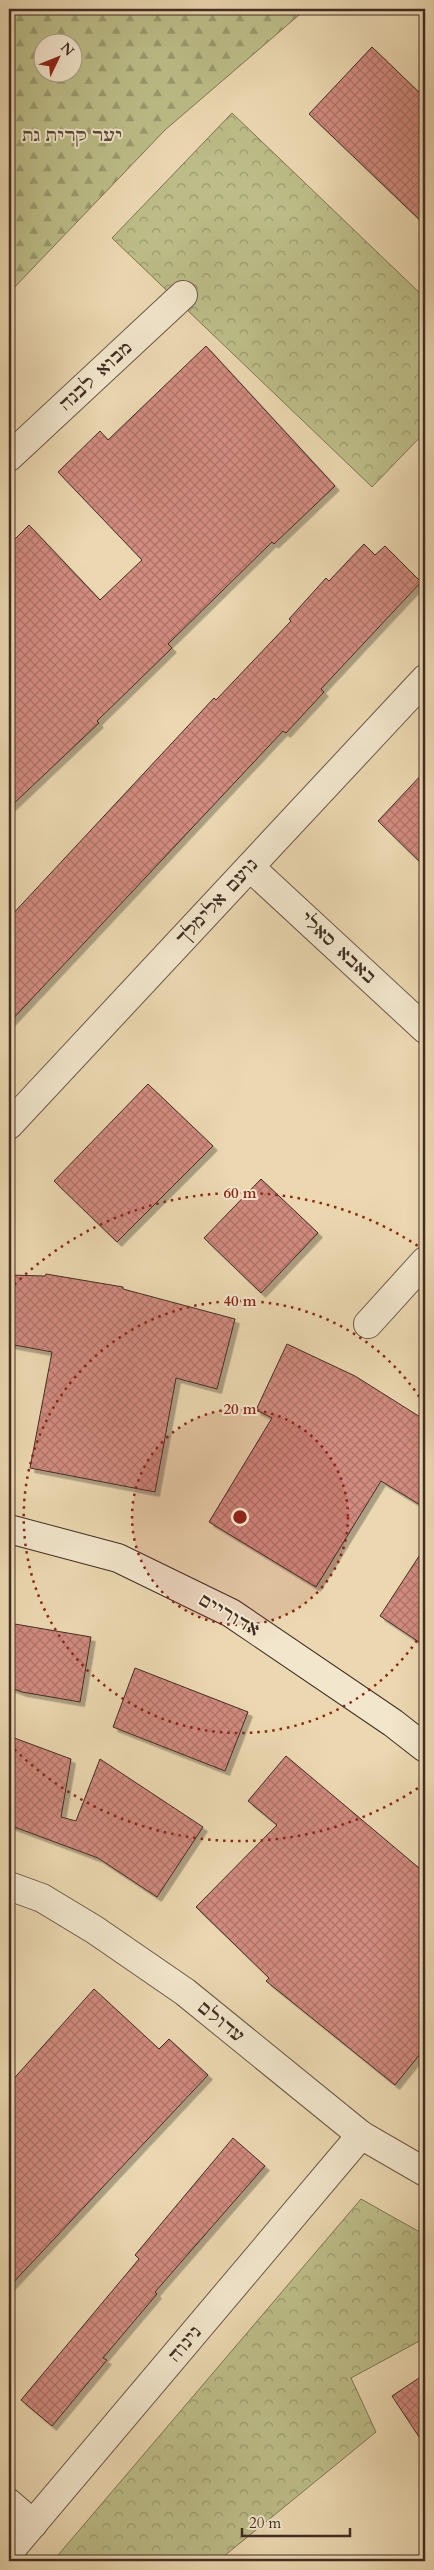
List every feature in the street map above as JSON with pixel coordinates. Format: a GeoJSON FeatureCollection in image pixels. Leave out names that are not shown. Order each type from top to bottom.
{"type":"FeatureCollection","features":[{"type":"Feature","properties":{"kind":"street","name":"מבוא לבנה"},"geometry":{"type":"LineString","coordinates":[[9,457],[183,294]]}},
{"type":"Feature","properties":{"kind":"street","name":"נועם אלימלך"},"geometry":{"type":"LineString","coordinates":[[9,1125],[425,680]]}},
{"type":"Feature","properties":{"kind":"street","name":"באבא סאלי"},"geometry":{"type":"LineString","coordinates":[[250,868],[425,1030]]}},
{"type":"Feature","properties":{"kind":"street"},"geometry":{"type":"LineString","coordinates":[[368,1324],[425,1262]]}},
{"type":"Feature","properties":{"kind":"street","name":"אדוריים"},"geometry":{"type":"LineString","coordinates":[[9,1529],[118,1558],[231,1613],[393,1723],[425,1748]]}},
{"type":"Feature","properties":{"kind":"street","name":"עדולם"},"geometry":{"type":"LineString","coordinates":[[9,1886],[42,1898],[95,1930],[185,1992],[361,2136],[425,2172]]}},
{"type":"Feature","properties":{"kind":"street","name":"נינוה"},"geometry":{"type":"LineString","coordinates":[[9,2552],[361,2136]]}},
{"type":"Feature","properties":{"kind":"street"},"geometry":{"type":"LineString","coordinates":[[9,2503],[33,2524]]}},
{"type":"Feature","properties":{"kind":"green space","name":"יער קרית גת"},"geometry":{"type":"Polygon","coordinates":[[[9,9],[306,9],[165,130],[9,293],[9,9]]]}},
{"type":"Feature","properties":{"kind":"green space"},"geometry":{"type":"Polygon","coordinates":[[[232,113],[425,298],[425,432],[372,487],[112,238],[232,113]]]}},
{"type":"Feature","properties":{"kind":"green space"},"geometry":{"type":"Polygon","coordinates":[[[361,2199],[425,2235],[425,2338],[351,2378],[376,2432],[218,2561],[53,2561],[361,2199]]]}},
{"type":"Feature","properties":{"kind":"building"},"geometry":{"type":"Polygon","coordinates":[[[372,47],[425,98],[425,225],[309,114],[372,47]]]}},
{"type":"Feature","properties":{"kind":"building"},"geometry":{"type":"Polygon","coordinates":[[[206,346],[335,486],[274,544],[272,542],[168,644],[172,648],[97,721],[99,723],[9,808],[9,545],[29,525],[100,600],[142,560],[58,472],[100,431],[108,440],[206,346]]]}},
{"type":"Feature","properties":{"kind":"building"},"geometry":{"type":"Polygon","coordinates":[[[364,544],[375,555],[385,546],[421,582],[321,689],[324,692],[286,733],[283,731],[9,1023],[9,918],[214,698],[216,700],[291,621],[289,619],[326,578],[329,581],[364,544]]]}},
{"type":"Feature","properties":{"kind":"building"},"geometry":{"type":"Polygon","coordinates":[[[425,771],[425,867],[378,821],[425,771]]]}},
{"type":"Feature","properties":{"kind":"building"},"geometry":{"type":"Polygon","coordinates":[[[148,1084],[213,1146],[117,1242],[54,1181],[148,1084]]]}},
{"type":"Feature","properties":{"kind":"building"},"geometry":{"type":"Polygon","coordinates":[[[261,1179],[318,1233],[261,1293],[204,1238],[261,1179]]]}},
{"type":"Feature","properties":{"kind":"building"},"geometry":{"type":"Polygon","coordinates":[[[46,1274],[123,1287],[123,1289],[235,1319],[217,1389],[176,1378],[155,1492],[30,1468],[52,1352],[9,1344],[9,1275],[45,1276],[46,1274]]]}},
{"type":"Feature","properties":{"kind":"building"},"geometry":{"type":"Polygon","coordinates":[[[287,1344],[355,1376],[425,1420],[425,1508],[381,1481],[316,1587],[209,1522],[272,1418],[256,1410],[287,1344]]]}},
{"type":"Feature","properties":{"kind":"building"},"geometry":{"type":"Polygon","coordinates":[[[425,1547],[425,1646],[380,1616],[425,1547]]]}},
{"type":"Feature","properties":{"kind":"building"},"geometry":{"type":"Polygon","coordinates":[[[9,1623],[91,1637],[80,1702],[22,1692],[9,1687],[9,1623]]]}},
{"type":"Feature","properties":{"kind":"building"},"geometry":{"type":"Polygon","coordinates":[[[135,1668],[248,1712],[225,1771],[113,1727],[135,1668]]]}},
{"type":"Feature","properties":{"kind":"building"},"geometry":{"type":"Polygon","coordinates":[[[9,1736],[71,1759],[61,1817],[76,1821],[100,1759],[203,1827],[157,1897],[98,1858],[9,1825],[9,1736]]]}},
{"type":"Feature","properties":{"kind":"building"},"geometry":{"type":"Polygon","coordinates":[[[286,1756],[425,1873],[425,2048],[395,2085],[266,1981],[269,1978],[196,1907],[277,1825],[248,1801],[286,1756]]]}},
{"type":"Feature","properties":{"kind":"building"},"geometry":{"type":"Polygon","coordinates":[[[94,1989],[159,2049],[169,2039],[208,2075],[9,2287],[9,2084],[94,1989]]]}},
{"type":"Feature","properties":{"kind":"building"},"geometry":{"type":"Polygon","coordinates":[[[233,2138],[265,2166],[155,2292],[157,2294],[103,2358],[107,2360],[52,2426],[21,2400],[139,2259],[135,2255],[233,2138]]]}},
{"type":"Feature","properties":{"kind":"building"},"geometry":{"type":"Polygon","coordinates":[[[425,2374],[425,2446],[392,2396],[425,2374]]]}}]}
